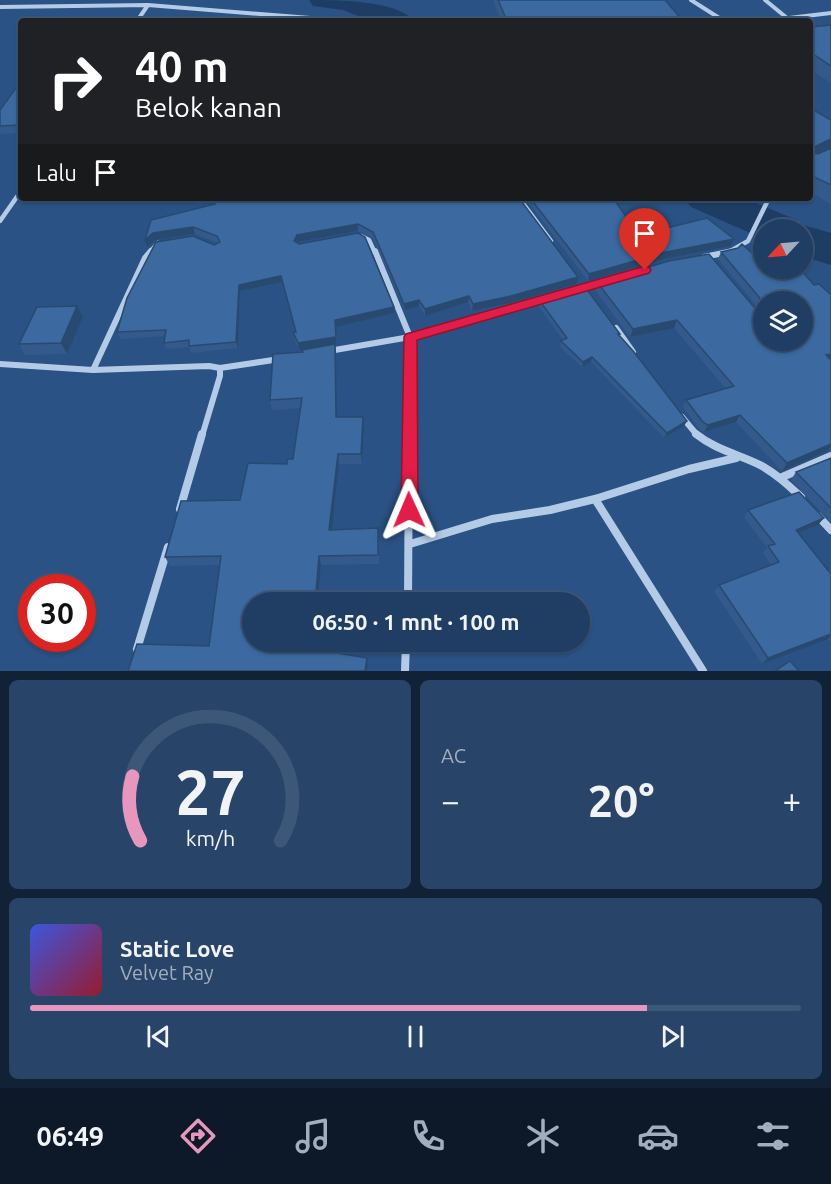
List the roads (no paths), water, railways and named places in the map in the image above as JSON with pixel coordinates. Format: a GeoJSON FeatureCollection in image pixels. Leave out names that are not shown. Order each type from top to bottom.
{"type":"FeatureCollection","features":[{"type":"Feature","properties":{"kind":"street"},"geometry":{"type":"LineString","coordinates":[[691,0],[719,18]]}},
{"type":"Feature","properties":{"kind":"street"},"geometry":{"type":"LineString","coordinates":[[765,0],[787,18],[831,13]]}},
{"type":"Feature","properties":{"kind":"street"},"geometry":{"type":"LineString","coordinates":[[0,7],[148,5],[310,18]]}},
{"type":"Feature","properties":{"kind":"street"},"geometry":{"type":"LineString","coordinates":[[139,18],[148,5]]}},
{"type":"Feature","properties":{"kind":"street"},"geometry":{"type":"LineString","coordinates":[[0,221],[18,195]]}},
{"type":"Feature","properties":{"kind":"street"},"geometry":{"type":"LineString","coordinates":[[521,201],[558,250]]}},
{"type":"Feature","properties":{"kind":"street"},"geometry":{"type":"LineString","coordinates":[[698,258],[732,252],[748,241],[768,201]]}},
{"type":"Feature","properties":{"kind":"street"},"geometry":{"type":"LineString","coordinates":[[352,236],[369,240],[410,337],[408,592]]}},
{"type":"Feature","properties":{"kind":"street"},"geometry":{"type":"LineString","coordinates":[[93,370],[146,258],[156,244],[163,242]]}},
{"type":"Feature","properties":{"kind":"street"},"geometry":{"type":"LineString","coordinates":[[708,256],[715,265]]}},
{"type":"Feature","properties":{"kind":"street"},"geometry":{"type":"LineString","coordinates":[[578,278],[592,297]]}},
{"type":"Feature","properties":{"kind":"street"},"geometry":{"type":"LineString","coordinates":[[575,291],[608,281]]}},
{"type":"Feature","properties":{"kind":"street"},"geometry":{"type":"LineString","coordinates":[[319,352],[410,337],[554,297]]}},
{"type":"Feature","properties":{"kind":"street"},"geometry":{"type":"LineString","coordinates":[[612,324],[639,360]]}},
{"type":"Feature","properties":{"kind":"street"},"geometry":{"type":"LineString","coordinates":[[0,364],[93,370],[209,366],[220,368],[285,358]]}},
{"type":"Feature","properties":{"kind":"street"},"geometry":{"type":"LineString","coordinates":[[175,523],[220,376],[220,368]]}},
{"type":"Feature","properties":{"kind":"street"},"geometry":{"type":"LineString","coordinates":[[680,414],[693,432],[711,446],[759,465],[780,478],[806,502]]}},
{"type":"Feature","properties":{"kind":"street"},"geometry":{"type":"LineString","coordinates":[[780,478],[831,456]]}},
{"type":"Feature","properties":{"kind":"street"},"geometry":{"type":"LineString","coordinates":[[410,544],[492,519],[550,510],[595,499],[679,472],[737,458]]}},
{"type":"Feature","properties":{"kind":"street"},"geometry":{"type":"LineString","coordinates":[[595,499],[703,671]]}},
{"type":"Feature","properties":{"kind":"street"},"geometry":{"type":"LineString","coordinates":[[812,509],[831,530]]}},
{"type":"Feature","properties":{"kind":"street"},"geometry":{"type":"LineString","coordinates":[[134,660],[172,535]]}},
{"type":"Feature","properties":{"kind":"street"},"geometry":{"type":"LineString","coordinates":[[405,671],[406,652]]}},
{"type":"Feature","properties":{"kind":"waterway"},"geometry":{"type":"LineString","coordinates":[[323,0],[348,2],[391,18]]}},
{"type":"Feature","properties":{"kind":"waterway"},"geometry":{"type":"LineString","coordinates":[[713,201],[755,219]]}},
{"type":"Feature","properties":{"kind":"waterway"},"geometry":{"type":"LineString","coordinates":[[813,243],[831,250]]}}]}
